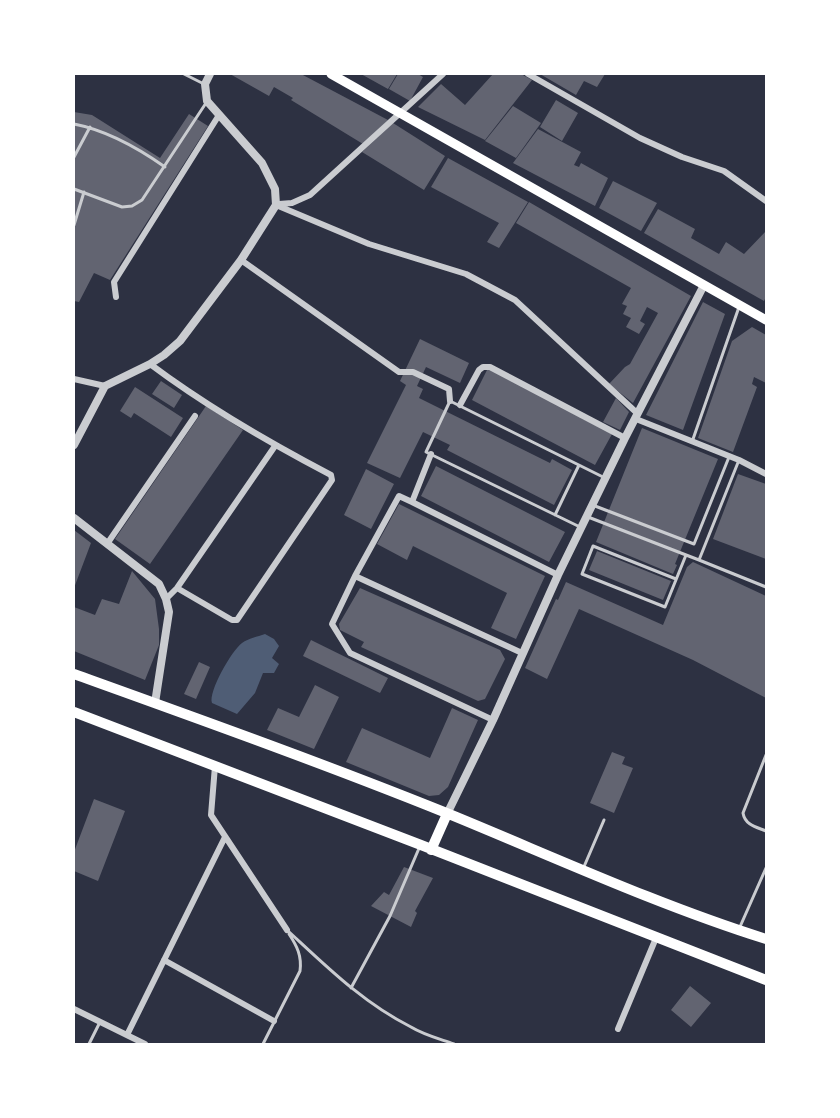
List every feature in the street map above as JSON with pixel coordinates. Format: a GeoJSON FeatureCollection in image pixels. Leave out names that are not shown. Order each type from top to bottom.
{"type":"FeatureCollection","features":[{"type":"Feature","properties":{"kind":"main road"},"geometry":{"type":"LineString","coordinates":[[331,74],[766,320]]}},
{"type":"Feature","properties":{"kind":"main road"},"geometry":{"type":"LineString","coordinates":[[74,674],[447,814],[583,870],[766,939]]}},
{"type":"Feature","properties":{"kind":"main road"},"geometry":{"type":"LineString","coordinates":[[74,712],[766,980]]}},
{"type":"Feature","properties":{"kind":"main road"},"geometry":{"type":"LineString","coordinates":[[426,847],[447,814]]}},
{"type":"Feature","properties":{"kind":"street"},"geometry":{"type":"LineString","coordinates":[[74,446],[105,386],[150,364],[180,341],[241,260],[276,205],[275,189],[270,175],[207,101],[204,93],[205,84],[210,74]]}},
{"type":"Feature","properties":{"kind":"street"},"geometry":{"type":"LineString","coordinates":[[276,205],[292,203],[310,195],[443,74]]}},
{"type":"Feature","properties":{"kind":"street"},"geometry":{"type":"LineString","coordinates":[[528,74],[640,138],[682,157],[724,171],[766,201]]}},
{"type":"Feature","properties":{"kind":"street"},"geometry":{"type":"LineString","coordinates":[[116,297],[114,282],[219,115]]}},
{"type":"Feature","properties":{"kind":"street"},"geometry":{"type":"LineString","coordinates":[[276,205],[369,244],[466,274],[515,300],[637,416],[766,474]]}},
{"type":"Feature","properties":{"kind":"street"},"geometry":{"type":"LineString","coordinates":[[241,260],[399,372],[413,372],[449,389],[450,400]]}},
{"type":"Feature","properties":{"kind":"street"},"geometry":{"type":"LineString","coordinates":[[447,814],[493,720],[558,575],[704,285]]}},
{"type":"Feature","properties":{"kind":"street"},"geometry":{"type":"LineString","coordinates":[[150,364],[275,446],[331,475],[332,480],[237,620],[232,620],[177,588]]}},
{"type":"Feature","properties":{"kind":"street"},"geometry":{"type":"LineString","coordinates":[[460,405],[479,370],[483,367],[490,367],[625,438]]}},
{"type":"Feature","properties":{"kind":"street"},"geometry":{"type":"LineString","coordinates":[[74,379],[105,386]]}},
{"type":"Feature","properties":{"kind":"street"},"geometry":{"type":"LineString","coordinates":[[107,544],[195,416]]}},
{"type":"Feature","properties":{"kind":"street"},"geometry":{"type":"LineString","coordinates":[[166,599],[177,588],[275,446]]}},
{"type":"Feature","properties":{"kind":"street"},"geometry":{"type":"LineString","coordinates":[[412,502],[431,454]]}},
{"type":"Feature","properties":{"kind":"street"},"geometry":{"type":"LineString","coordinates":[[493,720],[350,653],[332,624],[355,576],[399,496],[558,575]]}},
{"type":"Feature","properties":{"kind":"street"},"geometry":{"type":"LineString","coordinates":[[74,518],[159,584],[166,599],[169,612],[155,703]]}},
{"type":"Feature","properties":{"kind":"street"},"geometry":{"type":"LineString","coordinates":[[355,576],[522,653]]}},
{"type":"Feature","properties":{"kind":"street"},"geometry":{"type":"LineString","coordinates":[[215,766],[211,815],[287,930]]}},
{"type":"Feature","properties":{"kind":"street"},"geometry":{"type":"LineString","coordinates":[[126,1035],[225,837]]}},
{"type":"Feature","properties":{"kind":"street"},"geometry":{"type":"LineString","coordinates":[[618,1029],[656,938]]}},
{"type":"Feature","properties":{"kind":"street"},"geometry":{"type":"LineString","coordinates":[[164,960],[274,1021]]}},
{"type":"Feature","properties":{"kind":"street"},"geometry":{"type":"LineString","coordinates":[[74,1009],[145,1044]]}},
{"type":"Feature","properties":{"kind":"lane"},"geometry":{"type":"LineString","coordinates":[[184,74],[205,84]]}},
{"type":"Feature","properties":{"kind":"lane"},"geometry":{"type":"LineString","coordinates":[[74,189],[122,207],[132,207],[142,200],[207,101]]}},
{"type":"Feature","properties":{"kind":"lane"},"geometry":{"type":"LineString","coordinates":[[74,123],[90,127],[150,156],[165,166]]}},
{"type":"Feature","properties":{"kind":"lane"},"geometry":{"type":"LineString","coordinates":[[74,158],[90,127]]}},
{"type":"Feature","properties":{"kind":"lane"},"geometry":{"type":"LineString","coordinates":[[74,225],[84,192]]}},
{"type":"Feature","properties":{"kind":"lane"},"geometry":{"type":"LineString","coordinates":[[692,442],[740,305]]}},
{"type":"Feature","properties":{"kind":"lane"},"geometry":{"type":"LineString","coordinates":[[582,528],[426,452],[450,400],[606,479]]}},
{"type":"Feature","properties":{"kind":"lane"},"geometry":{"type":"LineString","coordinates":[[593,505],[694,544],[729,456]]}},
{"type":"Feature","properties":{"kind":"lane"},"geometry":{"type":"LineString","coordinates":[[699,560],[739,460]]}},
{"type":"Feature","properties":{"kind":"lane"},"geometry":{"type":"LineString","coordinates":[[555,515],[579,465]]}},
{"type":"Feature","properties":{"kind":"lane"},"geometry":{"type":"LineString","coordinates":[[587,517],[766,587]]}},
{"type":"Feature","properties":{"kind":"lane"},"geometry":{"type":"LineString","coordinates":[[676,579],[593,546],[582,574],[665,607],[686,555]]}},
{"type":"Feature","properties":{"kind":"lane"},"geometry":{"type":"LineString","coordinates":[[766,755],[743,813],[744,819],[749,824],[766,831]]}},
{"type":"Feature","properties":{"kind":"lane"},"geometry":{"type":"LineString","coordinates":[[583,870],[604,820]]}},
{"type":"Feature","properties":{"kind":"lane"},"geometry":{"type":"LineString","coordinates":[[351,988],[426,847]]}},
{"type":"Feature","properties":{"kind":"lane"},"geometry":{"type":"LineString","coordinates":[[738,930],[766,868]]}},
{"type":"Feature","properties":{"kind":"lane"},"geometry":{"type":"LineString","coordinates":[[287,930],[351,988],[377,1008],[412,1028],[454,1044]]}},
{"type":"Feature","properties":{"kind":"lane"},"geometry":{"type":"LineString","coordinates":[[263,1044],[300,971],[301,962],[298,949],[287,930]]}},
{"type":"Feature","properties":{"kind":"lane"},"geometry":{"type":"LineString","coordinates":[[89,1044],[100,1022]]}},
{"type":"Feature","properties":{"kind":"water"},"geometry":{"type":"Polygon","coordinates":[[[265,634],[274,639],[279,646],[272,658],[279,664],[274,673],[263,673],[255,693],[237,714],[212,703],[217,681],[238,647],[245,641],[265,634]]]}},
{"type":"Feature","properties":{"kind":"building"},"geometry":{"type":"Polygon","coordinates":[[[230,74],[301,74],[388,120],[363,144],[274,87],[269,96],[230,74]]]}},
{"type":"Feature","properties":{"kind":"building"},"geometry":{"type":"Polygon","coordinates":[[[361,74],[397,74],[388,89],[361,74]]]}},
{"type":"Feature","properties":{"kind":"building"},"geometry":{"type":"Polygon","coordinates":[[[398,74],[418,74],[423,77],[410,101],[389,89],[398,74]]]}},
{"type":"Feature","properties":{"kind":"building"},"geometry":{"type":"Polygon","coordinates":[[[493,74],[521,74],[532,80],[485,140],[418,107],[441,84],[465,105],[493,74]]]}},
{"type":"Feature","properties":{"kind":"building"},"geometry":{"type":"Polygon","coordinates":[[[540,74],[605,74],[597,87],[584,81],[576,95],[540,74]]]}},
{"type":"Feature","properties":{"kind":"building"},"geometry":{"type":"Polygon","coordinates":[[[556,100],[578,113],[562,141],[540,127],[556,100]]]}},
{"type":"Feature","properties":{"kind":"building"},"geometry":{"type":"Polygon","coordinates":[[[513,106],[541,123],[516,158],[485,141],[513,106]]]}},
{"type":"Feature","properties":{"kind":"building"},"geometry":{"type":"Polygon","coordinates":[[[74,112],[92,115],[160,158],[189,114],[208,126],[110,280],[94,273],[79,302],[74,301],[74,112]]]}},
{"type":"Feature","properties":{"kind":"building"},"geometry":{"type":"Polygon","coordinates":[[[393,123],[445,156],[424,190],[362,152],[393,123]]]}},
{"type":"Feature","properties":{"kind":"building"},"geometry":{"type":"Polygon","coordinates":[[[538,129],[581,152],[574,165],[579,167],[581,163],[608,178],[595,206],[513,163],[538,129]]]}},
{"type":"Feature","properties":{"kind":"building"},"geometry":{"type":"Polygon","coordinates":[[[448,158],[528,202],[499,248],[487,242],[499,223],[431,187],[448,158]]]}},
{"type":"Feature","properties":{"kind":"building"},"geometry":{"type":"Polygon","coordinates":[[[613,181],[657,203],[641,231],[599,208],[613,181]]]}},
{"type":"Feature","properties":{"kind":"building"},"geometry":{"type":"Polygon","coordinates":[[[529,202],[691,296],[633,403],[609,384],[630,364],[658,313],[647,307],[640,321],[645,324],[639,334],[626,327],[631,318],[623,314],[627,306],[622,304],[631,288],[516,223],[529,202]]]}},
{"type":"Feature","properties":{"kind":"building"},"geometry":{"type":"Polygon","coordinates":[[[658,209],[695,229],[691,238],[719,254],[726,242],[744,254],[766,231],[766,297],[764,301],[644,233],[658,209]]]}},
{"type":"Feature","properties":{"kind":"building"},"geometry":{"type":"Polygon","coordinates":[[[703,302],[725,314],[683,430],[646,415],[703,302]]]}},
{"type":"Feature","properties":{"kind":"building"},"geometry":{"type":"Polygon","coordinates":[[[752,327],[766,335],[766,383],[754,377],[752,384],[757,387],[733,452],[698,438],[732,341],[752,327]]]}},
{"type":"Feature","properties":{"kind":"building"},"geometry":{"type":"Polygon","coordinates":[[[420,339],[469,363],[460,383],[426,367],[417,386],[423,389],[419,398],[550,463],[552,459],[572,470],[554,505],[447,450],[450,445],[423,432],[400,478],[367,463],[406,385],[400,381],[420,339]]]}},
{"type":"Feature","properties":{"kind":"building"},"geometry":{"type":"Polygon","coordinates":[[[488,368],[612,434],[595,465],[472,400],[488,368]]]}},
{"type":"Feature","properties":{"kind":"building"},"geometry":{"type":"Polygon","coordinates":[[[161,381],[182,395],[174,408],[152,394],[161,381]]]}},
{"type":"Feature","properties":{"kind":"building"},"geometry":{"type":"Polygon","coordinates":[[[135,387],[183,418],[171,437],[134,413],[131,418],[120,411],[135,387]]]}},
{"type":"Feature","properties":{"kind":"building"},"geometry":{"type":"Polygon","coordinates":[[[616,398],[629,412],[620,430],[603,422],[616,398]]]}},
{"type":"Feature","properties":{"kind":"building"},"geometry":{"type":"Polygon","coordinates":[[[206,406],[243,430],[150,564],[115,539],[206,406]]]}},
{"type":"Feature","properties":{"kind":"building"},"geometry":{"type":"Polygon","coordinates":[[[642,428],[718,459],[673,574],[596,542],[642,428]]]}},
{"type":"Feature","properties":{"kind":"building"},"geometry":{"type":"Polygon","coordinates":[[[436,466],[565,532],[549,562],[421,496],[436,466]]]}},
{"type":"Feature","properties":{"kind":"building"},"geometry":{"type":"Polygon","coordinates":[[[366,469],[394,484],[371,529],[344,515],[366,469]]]}},
{"type":"Feature","properties":{"kind":"building"},"geometry":{"type":"Polygon","coordinates":[[[738,474],[766,484],[766,559],[713,539],[738,474]]]}},
{"type":"Feature","properties":{"kind":"building"},"geometry":{"type":"Polygon","coordinates":[[[399,504],[545,576],[516,639],[491,628],[507,593],[413,546],[407,560],[377,544],[399,504]]]}},
{"type":"Feature","properties":{"kind":"building"},"geometry":{"type":"Polygon","coordinates":[[[74,530],[91,543],[74,588],[74,530]]]}},
{"type":"Feature","properties":{"kind":"building"},"geometry":{"type":"Polygon","coordinates":[[[597,551],[671,581],[663,600],[589,570],[597,551]]]}},
{"type":"Feature","properties":{"kind":"building"},"geometry":{"type":"Polygon","coordinates":[[[693,562],[766,596],[766,698],[693,660],[579,609],[547,679],[525,668],[566,582],[663,625],[687,567],[693,562]]]}},
{"type":"Feature","properties":{"kind":"building"},"geometry":{"type":"Polygon","coordinates":[[[132,571],[155,599],[159,629],[159,645],[145,680],[74,651],[74,607],[95,615],[102,599],[119,604],[132,571]]]}},
{"type":"Feature","properties":{"kind":"building"},"geometry":{"type":"Polygon","coordinates":[[[360,588],[500,650],[505,659],[485,699],[478,701],[361,647],[364,642],[340,630],[339,624],[360,588]]]}},
{"type":"Feature","properties":{"kind":"building"},"geometry":{"type":"Polygon","coordinates":[[[311,640],[388,678],[380,693],[303,656],[311,640]]]}},
{"type":"Feature","properties":{"kind":"building"},"geometry":{"type":"Polygon","coordinates":[[[199,662],[210,667],[196,699],[184,694],[199,662]]]}},
{"type":"Feature","properties":{"kind":"building"},"geometry":{"type":"Polygon","coordinates":[[[315,685],[339,697],[314,749],[267,730],[278,708],[299,717],[315,685]]]}},
{"type":"Feature","properties":{"kind":"building"},"geometry":{"type":"Polygon","coordinates":[[[452,708],[478,720],[448,787],[439,795],[429,796],[346,762],[362,728],[430,758],[452,708]]]}},
{"type":"Feature","properties":{"kind":"building"},"geometry":{"type":"Polygon","coordinates":[[[612,752],[625,757],[622,764],[633,768],[614,813],[590,803],[612,752]]]}},
{"type":"Feature","properties":{"kind":"building"},"geometry":{"type":"Polygon","coordinates":[[[94,799],[125,811],[98,881],[74,871],[74,852],[94,799]]]}},
{"type":"Feature","properties":{"kind":"building"},"geometry":{"type":"Polygon","coordinates":[[[404,867],[433,878],[415,911],[417,913],[411,927],[371,906],[384,892],[389,895],[404,867]]]}},
{"type":"Feature","properties":{"kind":"building"},"geometry":{"type":"Polygon","coordinates":[[[690,986],[711,1003],[691,1027],[671,1010],[690,986]]]}}]}
